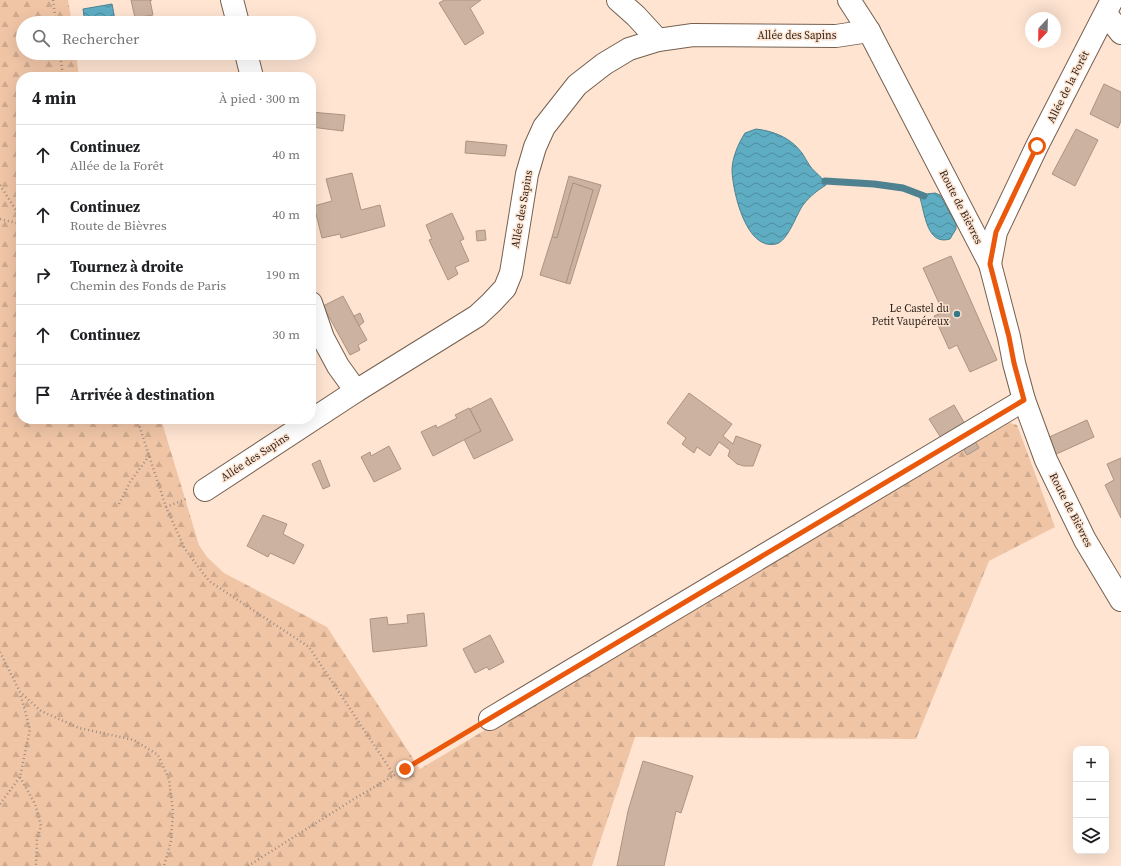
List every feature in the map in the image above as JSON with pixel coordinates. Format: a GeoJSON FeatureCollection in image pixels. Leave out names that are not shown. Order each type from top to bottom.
{"type":"FeatureCollection","features":[{"type":"Feature","properties":{"kind":"street"},"geometry":{"type":"LineString","coordinates":[[232,0],[236,16]]}},
{"type":"Feature","properties":{"kind":"street"},"geometry":{"type":"LineString","coordinates":[[618,0],[636,16],[658,40]]}},
{"type":"Feature","properties":{"kind":"street","name":"Route de Bièvres"},"geometry":{"type":"LineString","coordinates":[[849,0],[869,31],[990,264],[1024,400],[1046,460],[1085,540],[1121,600]]}},
{"type":"Feature","properties":{"kind":"street"},"geometry":{"type":"LineString","coordinates":[[1109,7],[1121,33]]}},
{"type":"Feature","properties":{"kind":"street","name":"Allée de la Forêt"},"geometry":{"type":"LineString","coordinates":[[990,264],[996,232],[1037,146],[1109,7]]}},
{"type":"Feature","properties":{"kind":"street","name":"Allée des Sapins"},"geometry":{"type":"LineString","coordinates":[[316,417],[477,316],[505,288],[511,272],[527,174],[535,147],[544,128],[577,85],[604,64],[629,49],[658,40],[693,35],[836,36],[869,31]]}},
{"type":"Feature","properties":{"kind":"street"},"geometry":{"type":"LineString","coordinates":[[248,60],[251,72]]}},
{"type":"Feature","properties":{"kind":"street"},"geometry":{"type":"LineString","coordinates":[[316,319],[322,338],[338,366],[356,391]]}},
{"type":"Feature","properties":{"kind":"street"},"geometry":{"type":"LineString","coordinates":[[490,719],[1024,400]]}},
{"type":"Feature","properties":{"kind":"street","name":"Allée des Sapins"},"geometry":{"type":"LineString","coordinates":[[205,490],[306,424]]}},
{"type":"Feature","properties":{"kind":"path"},"geometry":{"type":"LineString","coordinates":[[53,0],[55,16]]}},
{"type":"Feature","properties":{"kind":"path"},"geometry":{"type":"LineString","coordinates":[[61,60],[62,72]]}},
{"type":"Feature","properties":{"kind":"path"},"geometry":{"type":"LineString","coordinates":[[0,185],[16,210]]}},
{"type":"Feature","properties":{"kind":"path"},"geometry":{"type":"LineString","coordinates":[[0,219],[16,223]]}},
{"type":"Feature","properties":{"kind":"path"},"geometry":{"type":"LineString","coordinates":[[139,424],[166,507],[185,549],[209,581],[309,647],[394,775]]}},
{"type":"Feature","properties":{"kind":"path"},"geometry":{"type":"LineString","coordinates":[[119,504],[130,482],[149,456]]}},
{"type":"Feature","properties":{"kind":"path"},"geometry":{"type":"LineString","coordinates":[[0,652],[20,692],[30,729],[20,777],[0,804]]}},
{"type":"Feature","properties":{"kind":"path"},"geometry":{"type":"LineString","coordinates":[[20,692],[41,711],[79,728],[134,740],[158,755],[169,779],[173,812],[171,841],[164,866]]}},
{"type":"Feature","properties":{"kind":"path"},"geometry":{"type":"LineString","coordinates":[[248,866],[394,775],[490,719]]}},
{"type":"Feature","properties":{"kind":"path"},"geometry":{"type":"LineString","coordinates":[[20,777],[34,804],[41,826],[37,840],[36,865],[38,866]]}},
{"type":"Feature","properties":{"kind":"green space"},"geometry":{"type":"Polygon","coordinates":[[[0,0],[68,0],[71,16],[16,16],[16,60],[77,60],[78,72],[16,72],[16,424],[163,424],[199,545],[207,557],[224,573],[327,627],[420,769],[1001,420],[1017,425],[1055,527],[989,561],[916,739],[635,737],[592,866],[0,866],[0,0]]]}},
{"type":"Feature","properties":{"kind":"water"},"geometry":{"type":"Polygon","coordinates":[[[112,4],[114,16],[84,16],[83,9],[112,4]]]}},
{"type":"Feature","properties":{"kind":"water"},"geometry":{"type":"Polygon","coordinates":[[[756,129],[769,131],[782,136],[793,143],[826,185],[803,205],[788,233],[780,242],[776,244],[766,244],[749,230],[738,205],[735,192],[732,171],[734,156],[745,133],[756,129]]]}},
{"type":"Feature","properties":{"kind":"water"},"geometry":{"type":"Polygon","coordinates":[[[935,193],[940,195],[956,224],[956,229],[950,239],[942,240],[936,238],[928,227],[920,198],[926,194],[935,193]]]}},
{"type":"Feature","properties":{"kind":"building"},"geometry":{"type":"Polygon","coordinates":[[[131,0],[150,0],[153,15],[135,16],[131,0]]]}},
{"type":"Feature","properties":{"kind":"building"},"geometry":{"type":"Polygon","coordinates":[[[444,0],[481,0],[470,8],[484,33],[465,45],[439,3],[444,0]]]}},
{"type":"Feature","properties":{"kind":"building"},"geometry":{"type":"Polygon","coordinates":[[[1104,84],[1121,92],[1121,121],[1118,128],[1090,114],[1104,84]]]}},
{"type":"Feature","properties":{"kind":"building"},"geometry":{"type":"Polygon","coordinates":[[[316,112],[345,115],[343,131],[316,128],[316,112]]]}},
{"type":"Feature","properties":{"kind":"building"},"geometry":{"type":"Polygon","coordinates":[[[1076,129],[1098,140],[1075,186],[1052,174],[1076,129]]]}},
{"type":"Feature","properties":{"kind":"building"},"geometry":{"type":"Polygon","coordinates":[[[466,141],[507,145],[505,156],[465,153],[466,141]]]}},
{"type":"Feature","properties":{"kind":"building"},"geometry":{"type":"Polygon","coordinates":[[[352,173],[361,210],[380,205],[385,226],[341,238],[340,234],[322,238],[316,214],[316,205],[332,201],[326,179],[352,173]]]}},
{"type":"Feature","properties":{"kind":"building"},"geometry":{"type":"Polygon","coordinates":[[[569,176],[601,185],[570,284],[566,283],[593,190],[573,183],[557,238],[552,237],[569,176]]]}},
{"type":"Feature","properties":{"kind":"building"},"geometry":{"type":"Polygon","coordinates":[[[573,183],[593,190],[566,283],[540,275],[552,237],[557,238],[573,183]]]}},
{"type":"Feature","properties":{"kind":"building"},"geometry":{"type":"Polygon","coordinates":[[[452,213],[464,239],[460,241],[469,261],[455,267],[458,274],[448,280],[429,240],[432,239],[426,225],[452,213]]]}},
{"type":"Feature","properties":{"kind":"building"},"geometry":{"type":"Polygon","coordinates":[[[485,230],[486,240],[477,241],[476,231],[485,230]]]}},
{"type":"Feature","properties":{"kind":"building","name":"Le Castel du Petit Vaupéreux"},"geometry":{"type":"Polygon","coordinates":[[[951,256],[997,360],[970,372],[957,345],[949,349],[934,316],[943,312],[923,268],[951,256]]]}},
{"type":"Feature","properties":{"kind":"building"},"geometry":{"type":"Polygon","coordinates":[[[343,296],[367,340],[358,345],[360,350],[350,355],[323,306],[343,296]]]}},
{"type":"Feature","properties":{"kind":"building"},"geometry":{"type":"Polygon","coordinates":[[[360,313],[364,322],[359,326],[354,316],[360,313]]]}},
{"type":"Feature","properties":{"kind":"building"},"geometry":{"type":"Polygon","coordinates":[[[689,393],[732,424],[723,436],[733,444],[736,436],[761,445],[753,466],[737,464],[728,456],[730,450],[719,442],[710,456],[697,447],[694,453],[682,444],[686,438],[667,423],[689,393]]]}},
{"type":"Feature","properties":{"kind":"building"},"geometry":{"type":"Polygon","coordinates":[[[491,398],[513,440],[474,459],[464,439],[481,431],[470,409],[491,398]]]}},
{"type":"Feature","properties":{"kind":"building"},"geometry":{"type":"Polygon","coordinates":[[[954,405],[965,424],[941,438],[929,419],[954,405]]]}},
{"type":"Feature","properties":{"kind":"building"},"geometry":{"type":"Polygon","coordinates":[[[469,408],[481,431],[433,456],[421,432],[436,425],[437,428],[457,418],[455,415],[469,408]]]}},
{"type":"Feature","properties":{"kind":"building"},"geometry":{"type":"Polygon","coordinates":[[[1087,420],[1094,437],[1052,456],[1047,438],[1087,420]]]}},
{"type":"Feature","properties":{"kind":"building"},"geometry":{"type":"Polygon","coordinates":[[[972,436],[979,448],[967,455],[960,443],[972,436]]]}},
{"type":"Feature","properties":{"kind":"building"},"geometry":{"type":"Polygon","coordinates":[[[389,446],[401,469],[374,482],[361,457],[370,452],[371,456],[389,446]]]}},
{"type":"Feature","properties":{"kind":"building"},"geometry":{"type":"Polygon","coordinates":[[[1121,458],[1121,518],[1105,485],[1114,480],[1107,464],[1121,458]]]}},
{"type":"Feature","properties":{"kind":"building"},"geometry":{"type":"Polygon","coordinates":[[[320,460],[330,486],[323,489],[312,464],[320,460]]]}},
{"type":"Feature","properties":{"kind":"building"},"geometry":{"type":"Polygon","coordinates":[[[263,515],[287,524],[283,534],[304,545],[294,564],[270,553],[268,557],[247,546],[263,515]]]}},
{"type":"Feature","properties":{"kind":"building"},"geometry":{"type":"Polygon","coordinates":[[[424,613],[427,646],[373,652],[370,619],[387,617],[388,625],[408,623],[407,615],[424,613]]]}},
{"type":"Feature","properties":{"kind":"building"},"geometry":{"type":"Polygon","coordinates":[[[490,635],[504,662],[489,670],[487,667],[475,673],[463,649],[490,635]]]}},
{"type":"Feature","properties":{"kind":"building"},"geometry":{"type":"Polygon","coordinates":[[[643,761],[693,776],[681,813],[676,811],[664,866],[617,866],[628,811],[643,761]]]}},
{"type":"Feature","properties":{"kind":"waterway"},"geometry":{"type":"LineString","coordinates":[[825,181],[874,184],[903,188],[924,196]]}},
{"type":"Feature","properties":{"kind":"place","name":"Le Castel du Petit Vaupéreux"},"geometry":{"type":"Point","coordinates":[957,314]}},
{"type":"Feature","properties":{"kind":"route"},"geometry":{"type":"LineString","coordinates":[[405,769],[1024,400],[990,264],[996,232],[1037,146]]}}]}
